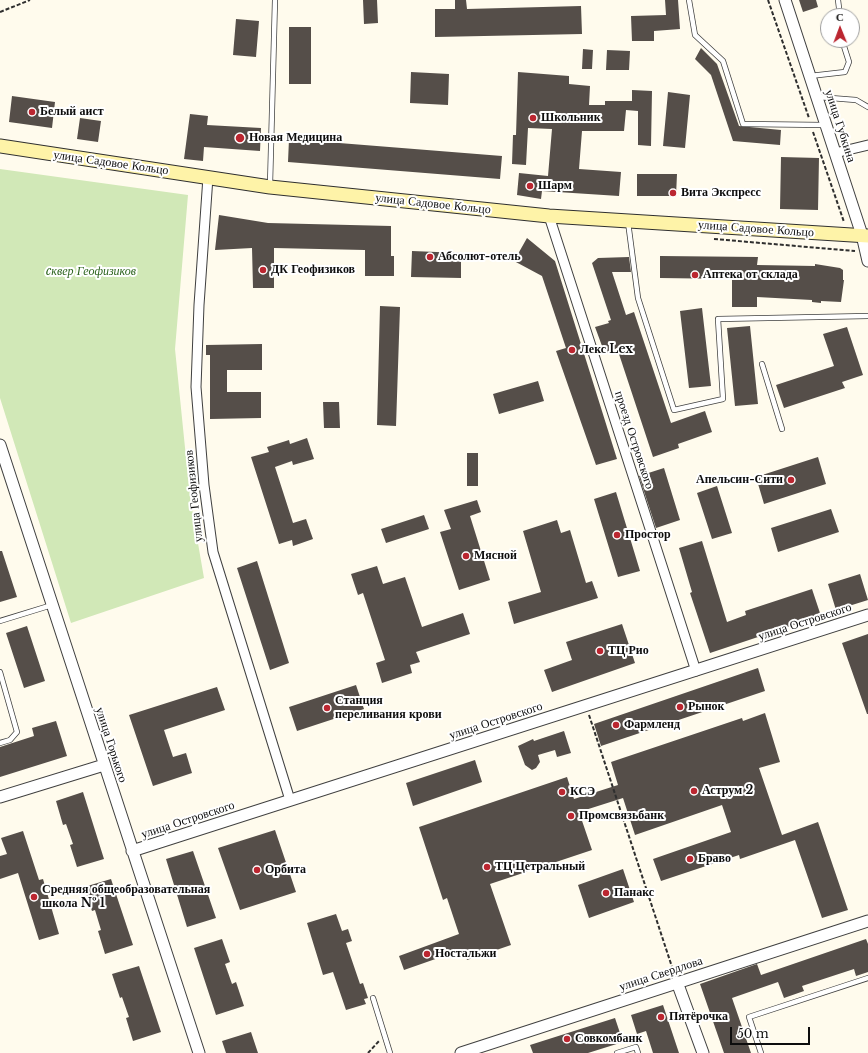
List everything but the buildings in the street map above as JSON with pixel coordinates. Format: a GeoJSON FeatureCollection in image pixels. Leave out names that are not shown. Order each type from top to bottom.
{"type":"FeatureCollection","features":[{"type":"Feature","properties":{"kind":"main road","name":"улица Садовое Кольцо"},"geometry":{"type":"LineString","coordinates":[[0,146],[270,187],[549,216],[865,236]]}},
{"type":"Feature","properties":{"kind":"street","name":"улица Губкина"},"geometry":{"type":"LineString","coordinates":[[785,0],[835,153],[865,236],[868,261]]}},
{"type":"Feature","properties":{"kind":"street"},"geometry":{"type":"LineString","coordinates":[[835,153],[868,145]]}},
{"type":"Feature","properties":{"kind":"street","name":"улица Геофизиков"},"geometry":{"type":"LineString","coordinates":[[208,177],[199,305],[196,387],[204,485],[213,552],[290,800]]}},
{"type":"Feature","properties":{"kind":"street","name":"проезд Островского"},"geometry":{"type":"LineString","coordinates":[[549,216],[696,671]]}},
{"type":"Feature","properties":{"kind":"street","name":"улица Горького"},"geometry":{"type":"LineString","coordinates":[[0,445],[199,1053]]}},
{"type":"Feature","properties":{"kind":"street","name":"улица Островского"},"geometry":{"type":"LineString","coordinates":[[132,851],[586,707],[868,615]]}},
{"type":"Feature","properties":{"kind":"street"},"geometry":{"type":"LineString","coordinates":[[0,798],[104,765]]}},
{"type":"Feature","properties":{"kind":"street","name":"улица Свердлова"},"geometry":{"type":"LineString","coordinates":[[461,1053],[868,921]]}},
{"type":"Feature","properties":{"kind":"street"},"geometry":{"type":"LineString","coordinates":[[677,982],[704,1053]]}},
{"type":"Feature","properties":{"kind":"lane"},"geometry":{"type":"LineString","coordinates":[[270,187],[275,0]]}},
{"type":"Feature","properties":{"kind":"lane"},"geometry":{"type":"LineString","coordinates":[[690,0],[695,34],[723,61],[743,124],[826,125]]}},
{"type":"Feature","properties":{"kind":"lane"},"geometry":{"type":"LineString","coordinates":[[810,76],[846,72],[849,62],[845,48]]}},
{"type":"Feature","properties":{"kind":"lane"},"geometry":{"type":"LineString","coordinates":[[817,97],[856,100],[868,107]]}},
{"type":"Feature","properties":{"kind":"lane"},"geometry":{"type":"LineString","coordinates":[[628,220],[638,298],[674,410],[723,399],[718,319],[868,316]]}},
{"type":"Feature","properties":{"kind":"lane"},"geometry":{"type":"LineString","coordinates":[[762,364],[782,429]]}},
{"type":"Feature","properties":{"kind":"lane"},"geometry":{"type":"LineString","coordinates":[[0,621],[52,605]]}},
{"type":"Feature","properties":{"kind":"lane"},"geometry":{"type":"LineString","coordinates":[[0,672],[17,732],[10,740],[0,743]]}},
{"type":"Feature","properties":{"kind":"lane"},"geometry":{"type":"LineString","coordinates":[[761,1053],[749,1017],[868,978]]}},
{"type":"Feature","properties":{"kind":"lane"},"geometry":{"type":"LineString","coordinates":[[373,998],[390,1053]]}},
{"type":"Feature","properties":{"kind":"lane"},"geometry":{"type":"LineString","coordinates":[[617,1053],[636,1047],[638,1053]]}},
{"type":"Feature","properties":{"kind":"path"},"geometry":{"type":"LineString","coordinates":[[0,12],[30,0]]}},
{"type":"Feature","properties":{"kind":"path"},"geometry":{"type":"LineString","coordinates":[[586,707],[677,982]]}},
{"type":"Feature","properties":{"kind":"path"},"geometry":{"type":"LineString","coordinates":[[368,1053],[385,1036]]}},
{"type":"Feature","properties":{"kind":"green space","name":"cквер Геофизиков"},"geometry":{"type":"Polygon","coordinates":[[[0,169],[188,195],[175,349],[190,497],[204,578],[71,623],[0,398],[0,169]]]}},
{"type":"Feature","properties":{"kind":"place","name":"Белый аист"},"geometry":{"type":"Point","coordinates":[32,112]}},
{"type":"Feature","properties":{"kind":"place","name":"Школьник"},"geometry":{"type":"Point","coordinates":[533,118]}},
{"type":"Feature","properties":{"kind":"place","name":"Новая Медицина"},"geometry":{"type":"Point","coordinates":[240,138]}},
{"type":"Feature","properties":{"kind":"place","name":"Шарм"},"geometry":{"type":"Point","coordinates":[530,186]}},
{"type":"Feature","properties":{"kind":"place","name":"Вита Экспресс"},"geometry":{"type":"Point","coordinates":[673,193]}},
{"type":"Feature","properties":{"kind":"place","name":"Абсолют-отель"},"geometry":{"type":"Point","coordinates":[430,257]}},
{"type":"Feature","properties":{"kind":"place","name":"ДК Геофизиков"},"geometry":{"type":"Point","coordinates":[263,270]}},
{"type":"Feature","properties":{"kind":"place","name":"Аптека от склада"},"geometry":{"type":"Point","coordinates":[695,275]}},
{"type":"Feature","properties":{"kind":"place","name":"Лекс Lex"},"geometry":{"type":"Point","coordinates":[572,350]}},
{"type":"Feature","properties":{"kind":"place","name":"Апельсин-Сити"},"geometry":{"type":"Point","coordinates":[791,480]}},
{"type":"Feature","properties":{"kind":"place","name":"Простор"},"geometry":{"type":"Point","coordinates":[617,535]}},
{"type":"Feature","properties":{"kind":"place","name":"Мясной"},"geometry":{"type":"Point","coordinates":[466,556]}},
{"type":"Feature","properties":{"kind":"place","name":"ТЦ Рио"},"geometry":{"type":"Point","coordinates":[600,651]}},
{"type":"Feature","properties":{"kind":"place","name":"Рынок"},"geometry":{"type":"Point","coordinates":[680,707]}},
{"type":"Feature","properties":{"kind":"place","name":"Станция переливания крови"},"geometry":{"type":"Point","coordinates":[327,708]}},
{"type":"Feature","properties":{"kind":"place","name":"Фармленд"},"geometry":{"type":"Point","coordinates":[616,725]}},
{"type":"Feature","properties":{"kind":"place","name":"Аструм 2"},"geometry":{"type":"Point","coordinates":[694,791]}},
{"type":"Feature","properties":{"kind":"place","name":"КСЭ"},"geometry":{"type":"Point","coordinates":[562,792]}},
{"type":"Feature","properties":{"kind":"place","name":"Промсвязьбанк"},"geometry":{"type":"Point","coordinates":[571,816]}},
{"type":"Feature","properties":{"kind":"place","name":"Браво"},"geometry":{"type":"Point","coordinates":[690,859]}},
{"type":"Feature","properties":{"kind":"place","name":"ТЦ Цетральный"},"geometry":{"type":"Point","coordinates":[487,867]}},
{"type":"Feature","properties":{"kind":"place","name":"Орбита"},"geometry":{"type":"Point","coordinates":[257,870]}},
{"type":"Feature","properties":{"kind":"place","name":"Панакс"},"geometry":{"type":"Point","coordinates":[606,893]}},
{"type":"Feature","properties":{"kind":"place","name":"Средняя общеобразовательная школа № 1"},"geometry":{"type":"Point","coordinates":[34,897]}},
{"type":"Feature","properties":{"kind":"place","name":"Ностальжи"},"geometry":{"type":"Point","coordinates":[427,954]}},
{"type":"Feature","properties":{"kind":"place","name":"Пятёрочка"},"geometry":{"type":"Point","coordinates":[661,1017]}},
{"type":"Feature","properties":{"kind":"place","name":"Совкомбанк"},"geometry":{"type":"Point","coordinates":[567,1039]}}]}
